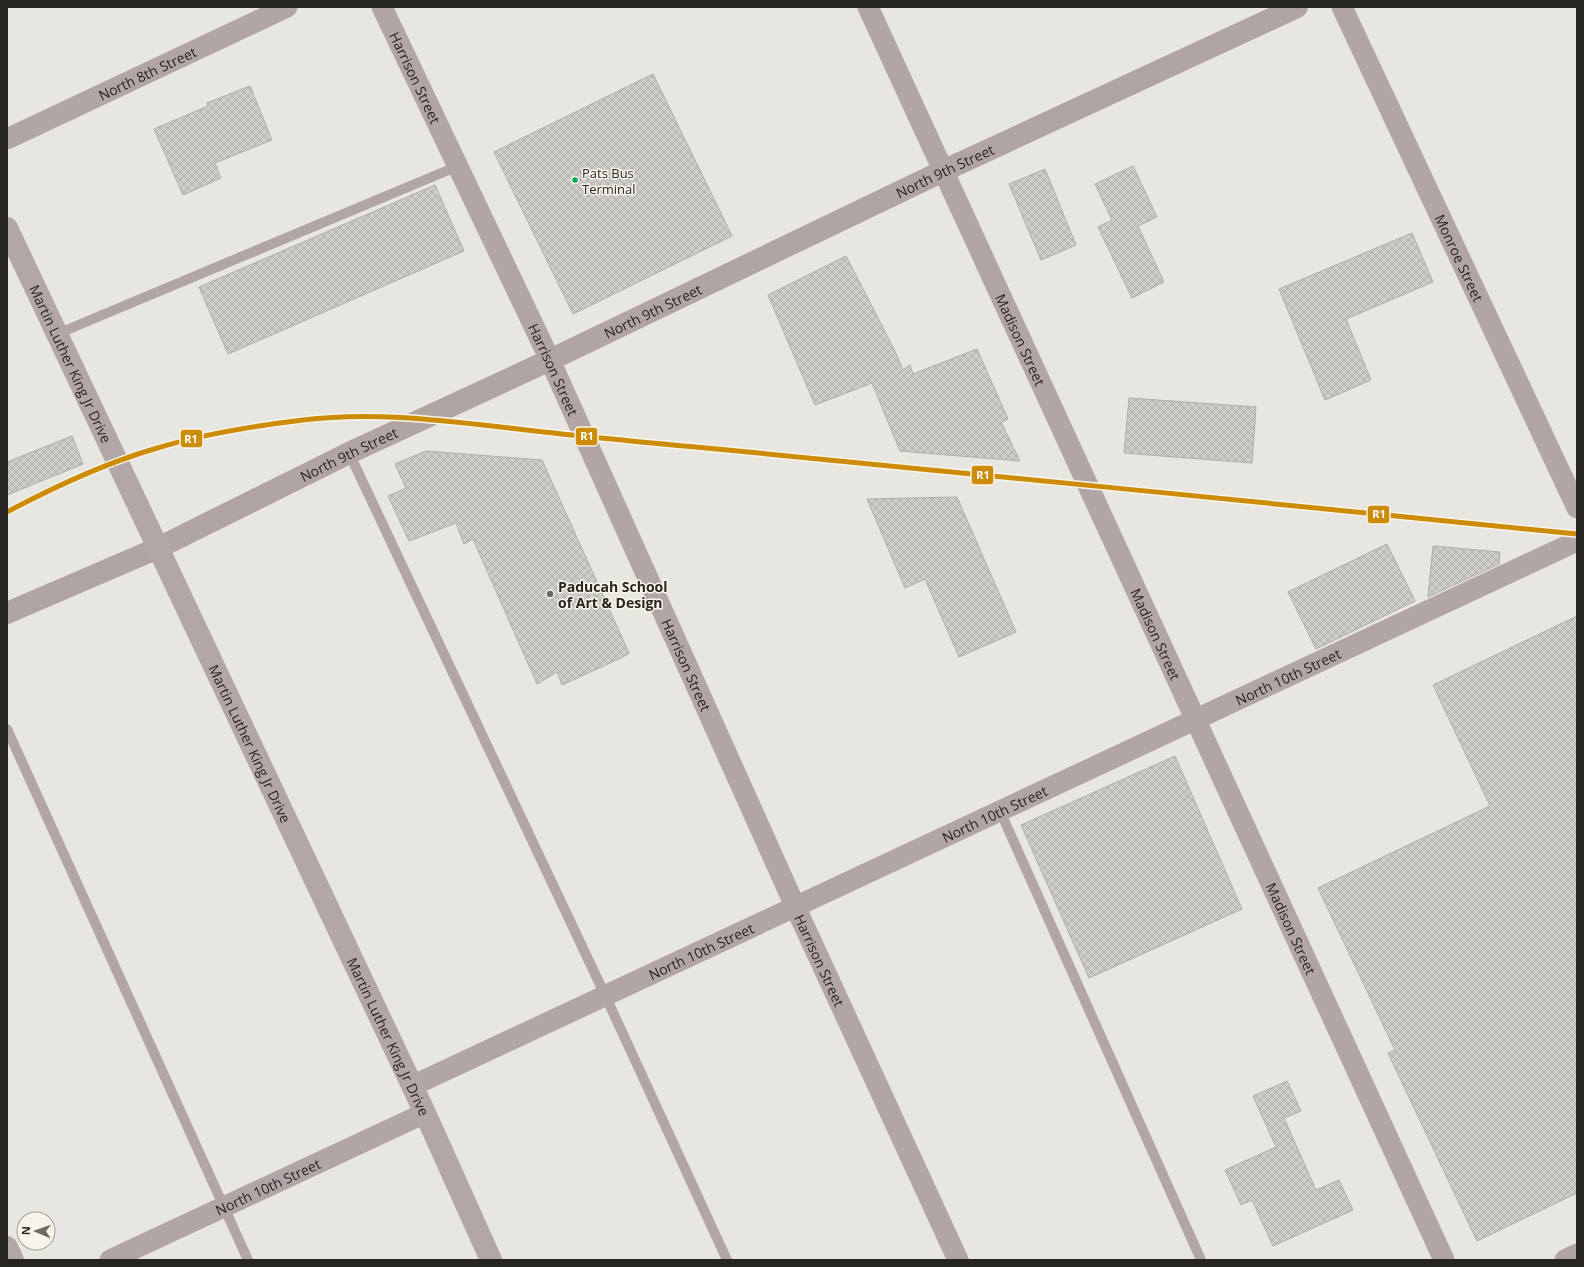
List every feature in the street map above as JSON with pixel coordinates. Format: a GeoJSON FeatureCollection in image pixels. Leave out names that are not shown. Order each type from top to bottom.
{"type":"FeatureCollection","features":[{"type":"Feature","properties":{"kind":"main road","name":"Martin Luther King Jr Drive"},"geometry":{"type":"LineString","coordinates":[[7,228],[425,1113],[491,1260]]}},
{"type":"Feature","properties":{"kind":"main road"},"geometry":{"type":"LineString","coordinates":[[7,1247],[13,1260]]}},
{"type":"Feature","properties":{"kind":"street","name":"North 8th Street"},"geometry":{"type":"LineString","coordinates":[[7,139],[287,7]]}},
{"type":"Feature","properties":{"kind":"street","name":"Harrison Street"},"geometry":{"type":"LineString","coordinates":[[382,7],[550,360],[795,906],[958,1260]]}},
{"type":"Feature","properties":{"kind":"street","name":"Madison Street"},"geometry":{"type":"LineString","coordinates":[[868,7],[1196,720],[1439,1258]]}},
{"type":"Feature","properties":{"kind":"street","name":"North 9th Street"},"geometry":{"type":"LineString","coordinates":[[7,613],[158,548],[349,453],[550,360],[943,171],[1297,7]]}},
{"type":"Feature","properties":{"kind":"street","name":"Monroe Street"},"geometry":{"type":"LineString","coordinates":[[1342,7],[1577,508]]}},
{"type":"Feature","properties":{"kind":"street","name":"North 10th Street"},"geometry":{"type":"LineString","coordinates":[[412,1086],[1577,541]]}},
{"type":"Feature","properties":{"kind":"street","name":"North 10th Street"},"geometry":{"type":"LineString","coordinates":[[110,1260],[425,1113]]}},
{"type":"Feature","properties":{"kind":"street"},"geometry":{"type":"LineString","coordinates":[[1565,1260],[1577,1254]]}},
{"type":"Feature","properties":{"kind":"lane"},"geometry":{"type":"LineString","coordinates":[[57,334],[458,166]]}},
{"type":"Feature","properties":{"kind":"lane"},"geometry":{"type":"LineString","coordinates":[[349,453],[606,995],[727,1260]]}},
{"type":"Feature","properties":{"kind":"lane"},"geometry":{"type":"LineString","coordinates":[[7,729],[248,1260]]}},
{"type":"Feature","properties":{"kind":"lane"},"geometry":{"type":"LineString","coordinates":[[1000,811],[1201,1260]]}},
{"type":"Feature","properties":{"kind":"building"},"geometry":{"type":"Polygon","coordinates":[[[653,74],[732,236],[573,314],[494,152],[653,74]]]}},
{"type":"Feature","properties":{"kind":"building"},"geometry":{"type":"Polygon","coordinates":[[[250,86],[272,140],[215,163],[221,178],[183,195],[154,129],[208,106],[207,103],[250,86]]]}},
{"type":"Feature","properties":{"kind":"building"},"geometry":{"type":"Polygon","coordinates":[[[1133,166],[1157,217],[1138,226],[1164,282],[1132,298],[1098,227],[1112,220],[1095,184],[1133,166]]]}},
{"type":"Feature","properties":{"kind":"building"},"geometry":{"type":"Polygon","coordinates":[[[1045,169],[1076,245],[1041,260],[1009,184],[1045,169]]]}},
{"type":"Feature","properties":{"kind":"building"},"geometry":{"type":"Polygon","coordinates":[[[435,185],[464,251],[228,354],[199,287],[435,185]]]}},
{"type":"Feature","properties":{"kind":"building"},"geometry":{"type":"Polygon","coordinates":[[[1412,233],[1433,282],[1346,319],[1371,380],[1325,400],[1279,289],[1412,233]]]}},
{"type":"Feature","properties":{"kind":"building"},"geometry":{"type":"Polygon","coordinates":[[[846,256],[894,349],[903,370],[910,365],[913,374],[977,349],[1008,419],[1001,422],[1020,461],[900,451],[872,383],[815,405],[768,295],[846,256]]]}},
{"type":"Feature","properties":{"kind":"building"},"geometry":{"type":"Polygon","coordinates":[[[1129,398],[1256,407],[1252,463],[1124,453],[1129,398]]]}},
{"type":"Feature","properties":{"kind":"building"},"geometry":{"type":"Polygon","coordinates":[[[72,436],[83,464],[7,495],[7,462],[72,436]]]}},
{"type":"Feature","properties":{"kind":"building","name":"Paducah School of Art & Design"},"geometry":{"type":"Polygon","coordinates":[[[426,451],[542,460],[629,653],[562,685],[557,672],[537,684],[473,539],[464,544],[456,523],[409,541],[388,496],[406,488],[395,464],[426,451]]]}},
{"type":"Feature","properties":{"kind":"building"},"geometry":{"type":"Polygon","coordinates":[[[957,497],[1016,632],[959,657],[925,579],[905,588],[867,499],[957,497]]]}},
{"type":"Feature","properties":{"kind":"building"},"geometry":{"type":"Polygon","coordinates":[[[1387,544],[1415,601],[1316,649],[1288,592],[1387,544]]]}},
{"type":"Feature","properties":{"kind":"building"},"geometry":{"type":"Polygon","coordinates":[[[1433,546],[1500,552],[1499,564],[1428,597],[1433,546]]]}},
{"type":"Feature","properties":{"kind":"building"},"geometry":{"type":"Polygon","coordinates":[[[1577,616],[1577,1193],[1477,1241],[1388,1053],[1395,1050],[1318,888],[1490,806],[1433,685],[1577,616]]]}},
{"type":"Feature","properties":{"kind":"building"},"geometry":{"type":"Polygon","coordinates":[[[1175,756],[1242,909],[1089,978],[1021,825],[1175,756]]]}},
{"type":"Feature","properties":{"kind":"building"},"geometry":{"type":"Polygon","coordinates":[[[1287,1081],[1301,1111],[1284,1118],[1316,1190],[1339,1180],[1353,1210],[1273,1246],[1252,1200],[1241,1205],[1225,1170],[1276,1147],[1253,1096],[1287,1081]]]}},
{"type":"Feature","properties":{"kind":"transit line","name":"R1"},"geometry":{"type":"LineString","coordinates":[[7,512],[97,469],[135,455],[190,439],[247,428],[303,420],[357,416],[438,420],[593,437],[1577,534]]}},
{"type":"Feature","properties":{"kind":"place","name":"Pats Bus Terminal"},"geometry":{"type":"Point","coordinates":[575,180]}},
{"type":"Feature","properties":{"kind":"place","name":"Paducah School of Art & Design"},"geometry":{"type":"Point","coordinates":[550,594]}}]}
